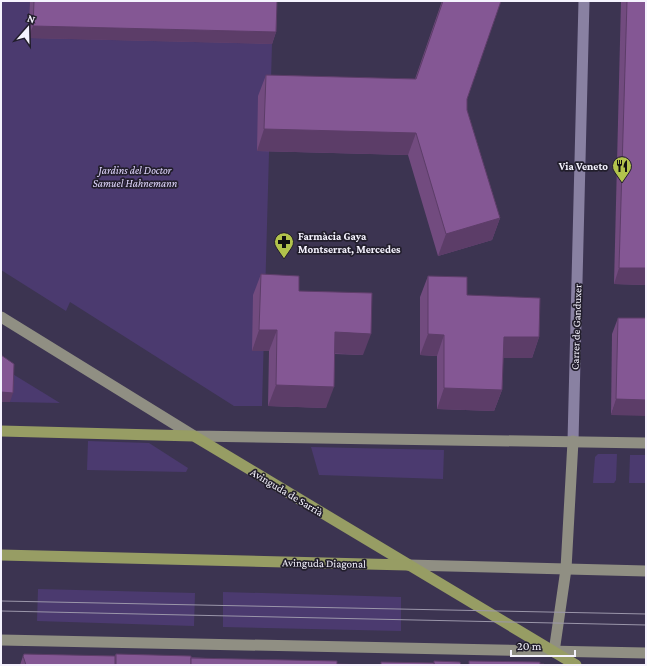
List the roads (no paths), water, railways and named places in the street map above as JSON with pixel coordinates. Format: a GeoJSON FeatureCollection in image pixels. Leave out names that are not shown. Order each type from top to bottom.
{"type":"FeatureCollection","features":[{"type":"Feature","properties":{"kind":"main road","name":"Avinguda de Sarrià"},"geometry":{"type":"LineString","coordinates":[[1,317],[194,436],[576,665]]}},
{"type":"Feature","properties":{"kind":"main road"},"geometry":{"type":"LineString","coordinates":[[1,431],[194,436],[646,442]]}},
{"type":"Feature","properties":{"kind":"main road","name":"Carrer de Ganduxer"},"geometry":{"type":"LineString","coordinates":[[554,652],[566,569],[573,441]]}},
{"type":"Feature","properties":{"kind":"main road","name":"Avinguda Diagonal"},"geometry":{"type":"LineString","coordinates":[[1,556],[646,571]]}},
{"type":"Feature","properties":{"kind":"main road"},"geometry":{"type":"LineString","coordinates":[[1,640],[646,653]]}},
{"type":"Feature","properties":{"kind":"street","name":"Carrer de Ganduxer"},"geometry":{"type":"LineString","coordinates":[[573,441],[584,1]]}},
{"type":"Feature","properties":{"kind":"tram line"},"geometry":{"type":"LineString","coordinates":[[1,601],[646,614]]}},
{"type":"Feature","properties":{"kind":"tram line"},"geometry":{"type":"LineString","coordinates":[[1,611],[646,625]]}},
{"type":"Feature","properties":{"kind":"place","name":"Via Veneto"},"geometry":{"type":"Point","coordinates":[622,183]}},
{"type":"Feature","properties":{"kind":"place","name":"Farmàcia Gaya Montserrat, Mercedes"},"geometry":{"type":"Point","coordinates":[284,259]}},
{"type":"Feature","properties":{"kind":"park label","name":"Jardins del Doctor Samuel Hahnemann"},"geometry":{"type":"Point","coordinates":[135,176]}}]}
